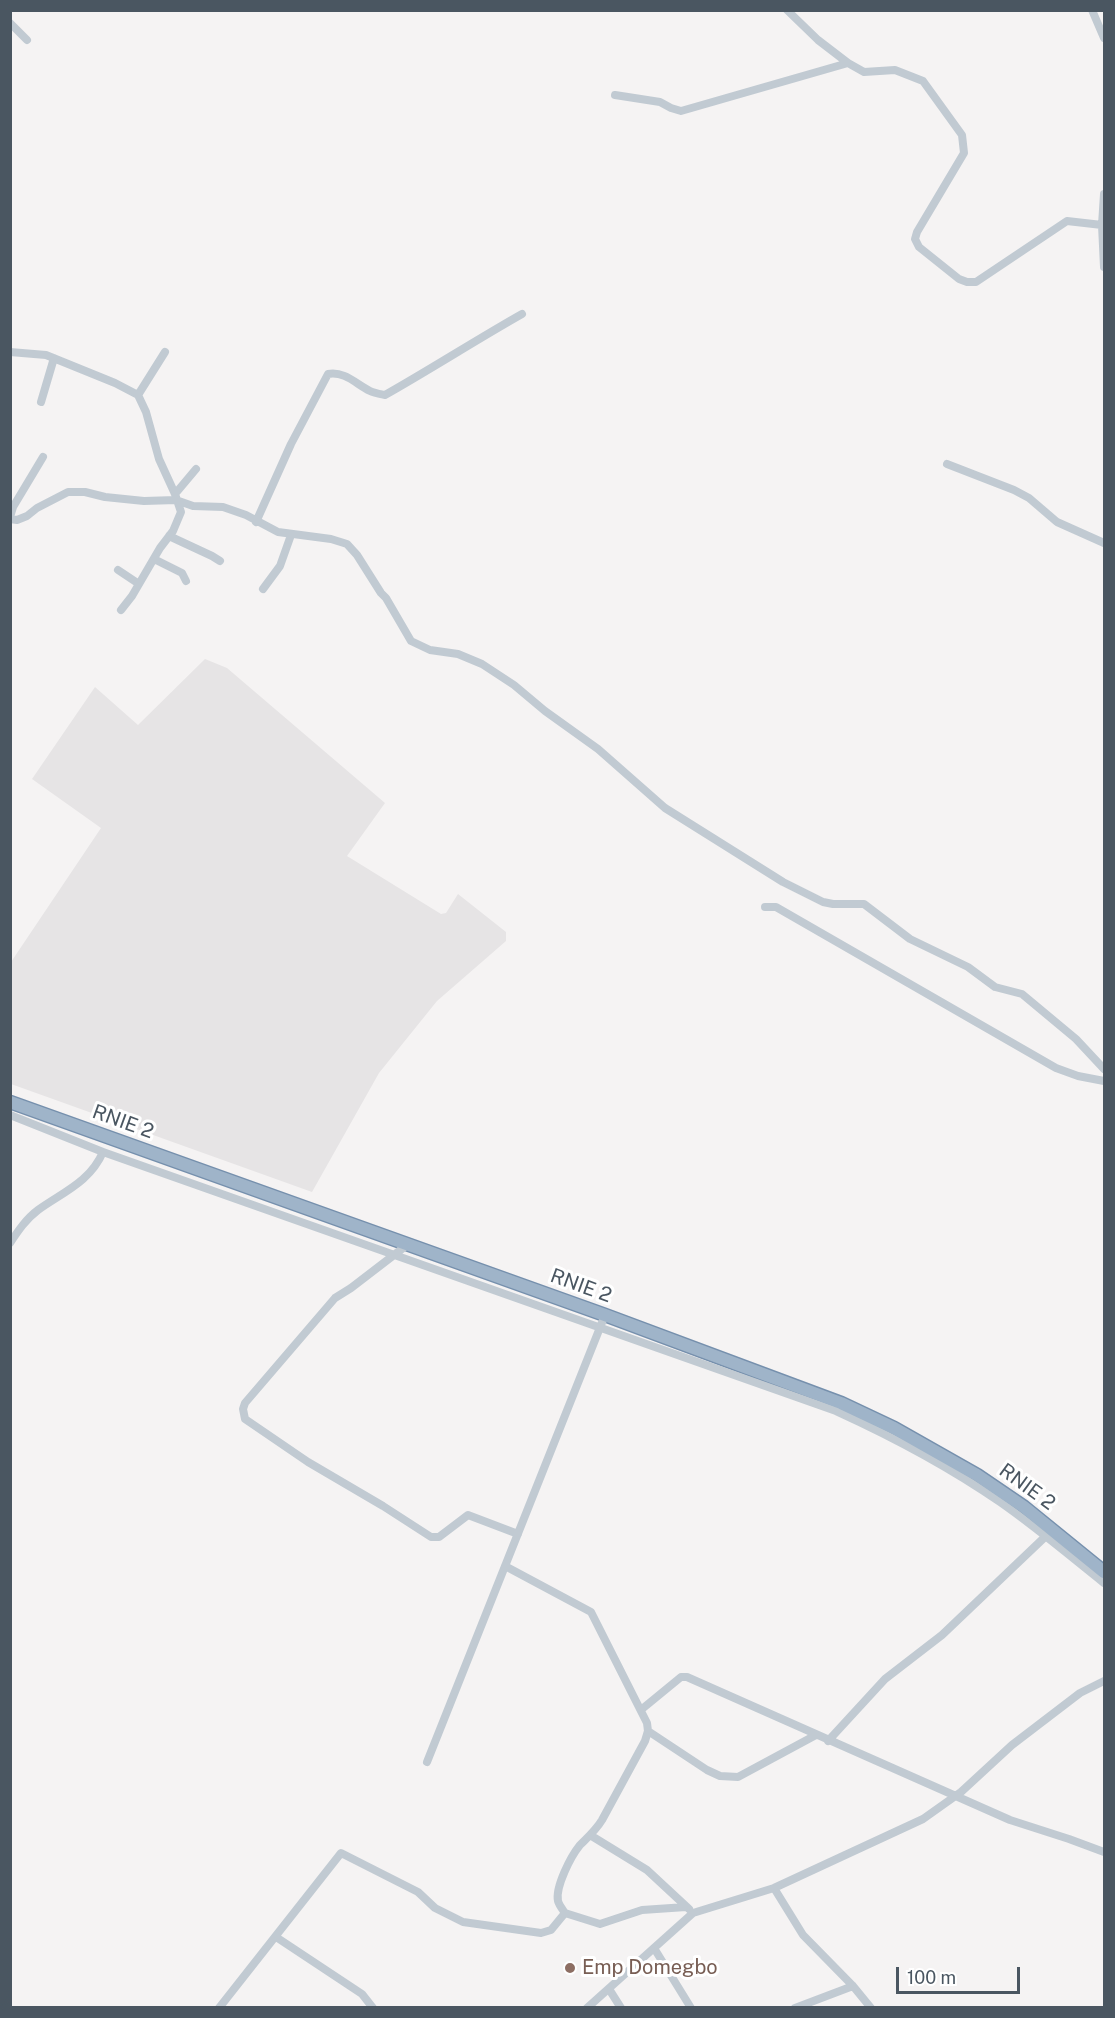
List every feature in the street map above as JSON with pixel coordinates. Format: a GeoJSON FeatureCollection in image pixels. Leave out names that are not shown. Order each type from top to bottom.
{"type":"FeatureCollection","features":[{"type":"Feature","properties":{"kind":"highway","name":"RNIE 2"},"geometry":{"type":"LineString","coordinates":[[10,1102],[407,1245],[603,1321],[805,1389],[867,1415],[918,1440],[977,1475],[1024,1507],[1049,1533],[1104,1572]]}},
{"type":"Feature","properties":{"kind":"street"},"geometry":{"type":"LineString","coordinates":[[787,10],[818,40],[864,72],[895,70],[923,81],[962,135],[964,153],[915,239],[919,247],[959,279],[976,282],[1067,221],[1102,225]]}},
{"type":"Feature","properties":{"kind":"street"},"geometry":{"type":"LineString","coordinates":[[1092,10],[1104,38]]}},
{"type":"Feature","properties":{"kind":"street"},"geometry":{"type":"LineString","coordinates":[[10,23],[27,40]]}},
{"type":"Feature","properties":{"kind":"street"},"geometry":{"type":"LineString","coordinates":[[615,95],[660,102],[681,111],[848,63]]}},
{"type":"Feature","properties":{"kind":"street"},"geometry":{"type":"LineString","coordinates":[[1104,194],[1102,225],[1104,267]]}},
{"type":"Feature","properties":{"kind":"street"},"geometry":{"type":"LineString","coordinates":[[256,522],[291,444],[328,374],[336,372],[352,379],[371,392],[385,395],[522,314]]}},
{"type":"Feature","properties":{"kind":"street"},"geometry":{"type":"LineString","coordinates":[[10,352],[46,355],[138,395],[146,412],[159,459],[176,497],[180,512],[170,536],[121,610]]}},
{"type":"Feature","properties":{"kind":"street"},"geometry":{"type":"LineString","coordinates":[[138,395],[165,352]]}},
{"type":"Feature","properties":{"kind":"street"},"geometry":{"type":"LineString","coordinates":[[41,402],[54,358]]}},
{"type":"Feature","properties":{"kind":"street"},"geometry":{"type":"LineString","coordinates":[[43,457],[13,507],[10,518],[17,520],[27,516],[37,508],[68,492],[85,492],[105,497],[144,501],[176,497],[193,506],[223,507],[246,515],[278,532],[331,539],[346,544],[357,555],[386,598],[411,641],[430,650],[458,654],[482,664],[598,749],[665,808],[783,882],[823,903],[864,904],[910,939],[968,967],[995,987],[1022,994],[1076,1039],[1104,1069]]}},
{"type":"Feature","properties":{"kind":"street"},"geometry":{"type":"LineString","coordinates":[[947,464],[1014,490],[1029,498],[1057,522],[1104,543]]}},
{"type":"Feature","properties":{"kind":"street"},"geometry":{"type":"LineString","coordinates":[[176,497],[196,469]]}},
{"type":"Feature","properties":{"kind":"street"},"geometry":{"type":"LineString","coordinates":[[263,589],[280,566],[291,535]]}},
{"type":"Feature","properties":{"kind":"street"},"geometry":{"type":"LineString","coordinates":[[170,536],[220,561]]}},
{"type":"Feature","properties":{"kind":"street"},"geometry":{"type":"LineString","coordinates":[[154,559],[182,573],[186,581]]}},
{"type":"Feature","properties":{"kind":"street"},"geometry":{"type":"LineString","coordinates":[[118,570],[139,584]]}},
{"type":"Feature","properties":{"kind":"street"},"geometry":{"type":"LineString","coordinates":[[765,907],[776,907],[1056,1068],[1078,1076],[1104,1081]]}},
{"type":"Feature","properties":{"kind":"street"},"geometry":{"type":"LineString","coordinates":[[10,1115],[103,1152],[394,1254],[603,1321],[427,1762]]}},
{"type":"Feature","properties":{"kind":"street"},"geometry":{"type":"LineString","coordinates":[[10,1243],[30,1216],[68,1192],[87,1176],[100,1161],[103,1152]]}},
{"type":"Feature","properties":{"kind":"street"},"geometry":{"type":"LineString","coordinates":[[407,1245],[335,1298],[245,1403],[243,1414],[245,1419],[308,1462],[431,1537],[439,1537],[468,1515],[518,1534]]}},
{"type":"Feature","properties":{"kind":"street"},"geometry":{"type":"LineString","coordinates":[[828,1741],[885,1678],[942,1635],[1049,1533],[1104,1584]]}},
{"type":"Feature","properties":{"kind":"street"},"geometry":{"type":"LineString","coordinates":[[505,1566],[591,1612],[642,1709],[647,1723],[648,1731],[645,1741],[602,1820],[579,1847],[566,1868],[558,1893],[558,1902],[565,1913],[600,1924],[642,1910],[686,1907]]}},
{"type":"Feature","properties":{"kind":"street"},"geometry":{"type":"LineString","coordinates":[[642,1709],[681,1677],[687,1677],[1010,1820],[1104,1852]]}},
{"type":"Feature","properties":{"kind":"street"},"geometry":{"type":"LineString","coordinates":[[587,2007],[693,1913],[774,1888],[923,1819],[955,1796],[1012,1745],[1080,1693],[1104,1681]]}},
{"type":"Feature","properties":{"kind":"street"},"geometry":{"type":"LineString","coordinates":[[648,1731],[707,1770],[720,1776],[738,1777],[816,1735]]}},
{"type":"Feature","properties":{"kind":"street"},"geometry":{"type":"LineString","coordinates":[[590,1835],[647,1870],[693,1913]]}},
{"type":"Feature","properties":{"kind":"street"},"geometry":{"type":"LineString","coordinates":[[219,2007],[341,1852],[418,1892],[435,1908],[463,1922],[541,1933],[551,1930],[565,1913]]}},
{"type":"Feature","properties":{"kind":"street"},"geometry":{"type":"LineString","coordinates":[[774,1888],[803,1935],[872,2007]]}},
{"type":"Feature","properties":{"kind":"street"},"geometry":{"type":"LineString","coordinates":[[276,1937],[362,1994],[373,2007]]}},
{"type":"Feature","properties":{"kind":"street"},"geometry":{"type":"LineString","coordinates":[[654,1948],[691,2007]]}},
{"type":"Feature","properties":{"kind":"street"},"geometry":{"type":"LineString","coordinates":[[795,2007],[854,1986]]}},
{"type":"Feature","properties":{"kind":"street"},"geometry":{"type":"LineString","coordinates":[[609,1989],[621,2007]]}},
{"type":"Feature","properties":{"kind":"shaded area"},"geometry":{"type":"Polygon","coordinates":[[[205,659],[227,668],[385,803],[347,856],[441,914],[446,913],[458,894],[506,932],[506,941],[437,1001],[379,1073],[312,1192],[11,1084],[11,962],[101,828],[32,779],[95,687],[138,725],[205,659]]]}},
{"type":"Feature","properties":{"kind":"place","name":"Emp Domegbo"},"geometry":{"type":"Point","coordinates":[570,1968]}}]}
